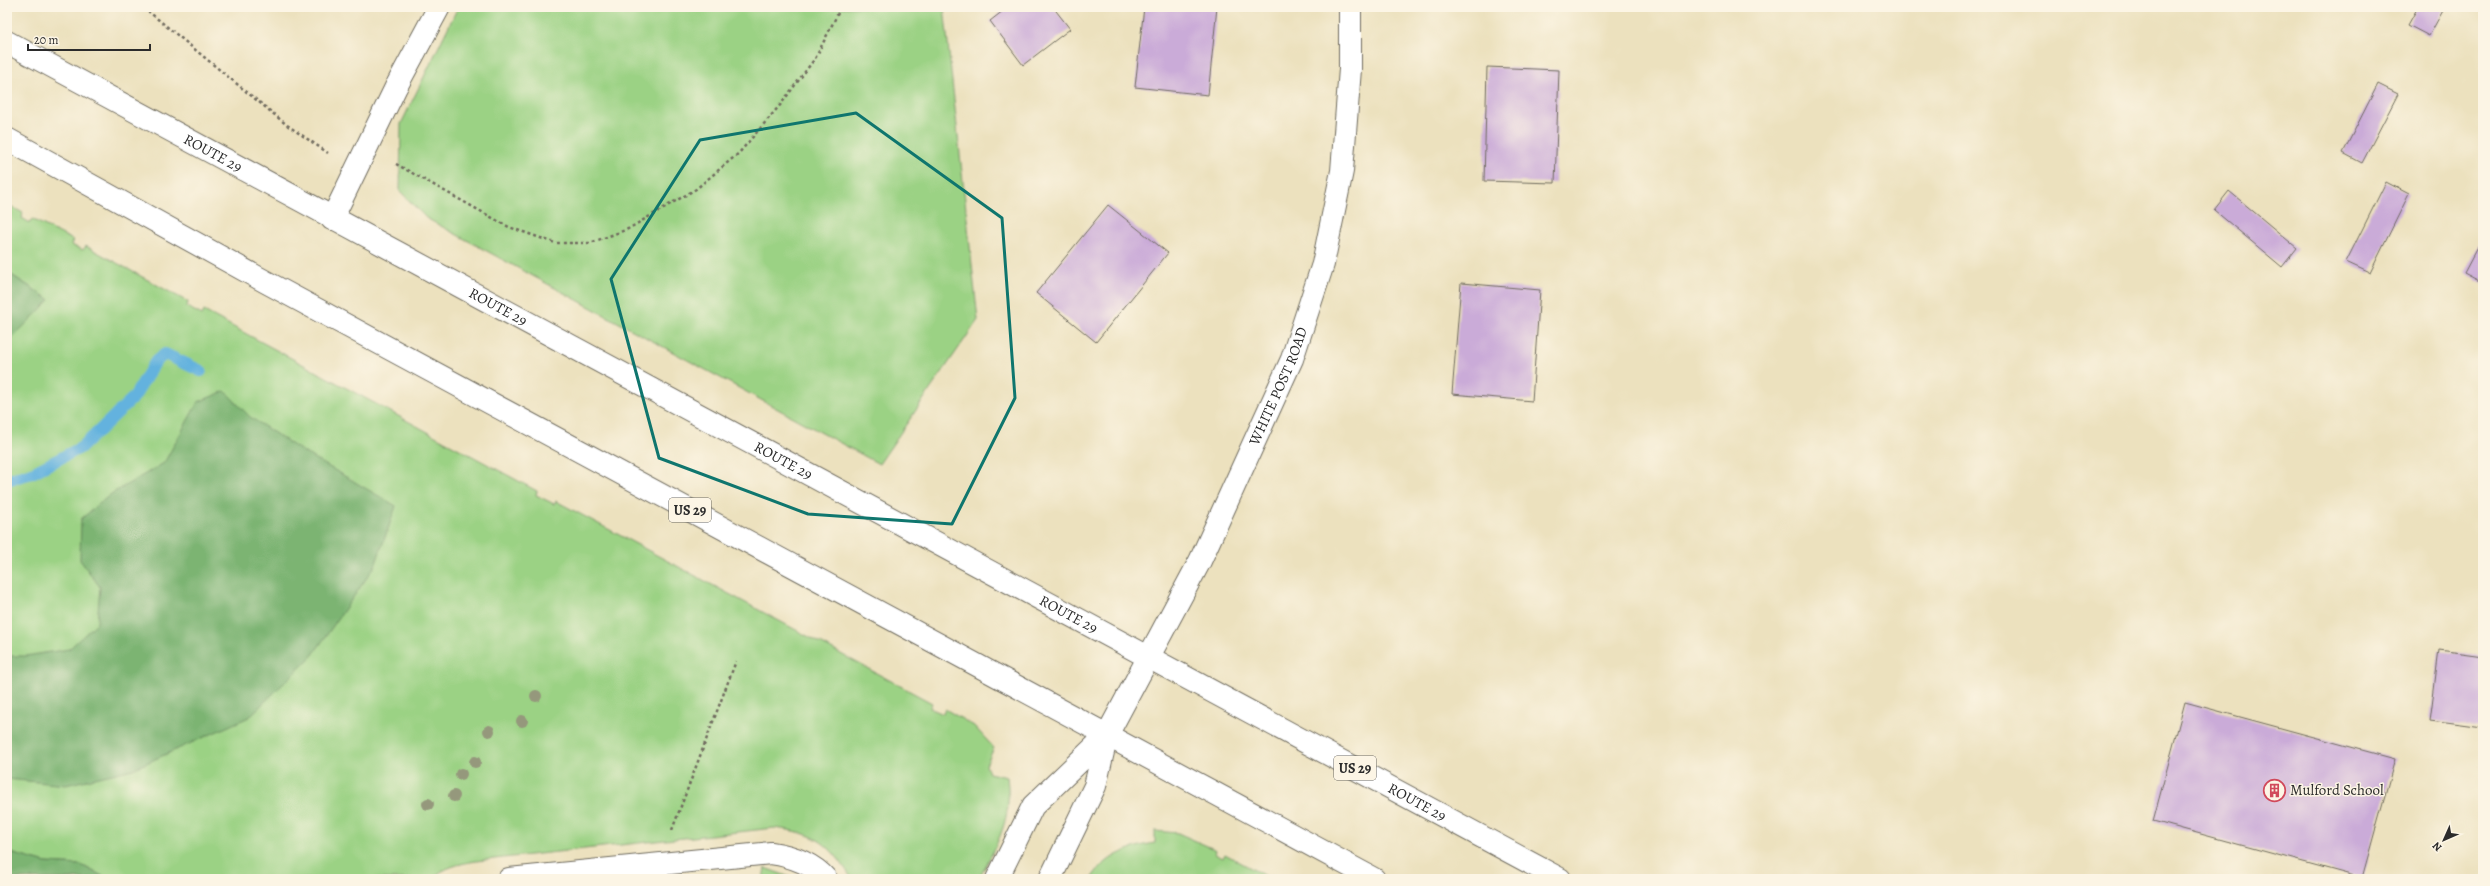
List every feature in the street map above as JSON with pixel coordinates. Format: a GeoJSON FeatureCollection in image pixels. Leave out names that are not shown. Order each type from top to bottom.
{"type":"FeatureCollection","features":[{"type":"Feature","properties":{"kind":"main road"},"geometry":{"type":"LineString","coordinates":[[332,219],[396,87],[439,7]]}},
{"type":"Feature","properties":{"kind":"main road","name":"WHITE POST ROAD"},"geometry":{"type":"LineString","coordinates":[[1107,735],[1200,561],[1292,359],[1323,264],[1342,171],[1350,69],[1350,7]]}},
{"type":"Feature","properties":{"kind":"main road","name":"ROUTE 29"},"geometry":{"type":"LineString","coordinates":[[7,42],[332,219],[1560,879]]}},
{"type":"Feature","properties":{"kind":"main road","name":"US 29"},"geometry":{"type":"LineString","coordinates":[[7,139],[266,282],[1374,879]]}},
{"type":"Feature","properties":{"kind":"main road"},"geometry":{"type":"LineString","coordinates":[[997,879],[1033,806],[1107,735]]}},
{"type":"Feature","properties":{"kind":"main road"},"geometry":{"type":"LineString","coordinates":[[1050,879],[1095,786],[1107,735]]}},
{"type":"Feature","properties":{"kind":"main road"},"geometry":{"type":"LineString","coordinates":[[509,879],[771,853],[789,856],[806,863],[826,879]]}},
{"type":"Feature","properties":{"kind":"path"},"geometry":{"type":"LineString","coordinates":[[143,7],[287,125],[333,156],[364,154],[402,165],[510,227],[555,243],[590,243],[628,229],[696,189],[739,153],[781,104],[816,57],[841,7]]}},
{"type":"Feature","properties":{"kind":"path"},"geometry":{"type":"LineString","coordinates":[[659,864],[736,661]]}},
{"type":"Feature","properties":{"kind":"highlighted area"},"geometry":{"type":"Polygon","coordinates":[[[856,113],[1002,218],[1015,398],[952,524],[808,514],[659,458],[611,279],[700,140],[856,113]]]}},
{"type":"Feature","properties":{"kind":"green space"},"geometry":{"type":"Polygon","coordinates":[[[458,7],[944,7],[978,320],[879,464],[426,218],[400,191],[401,124],[458,7]]]}},
{"type":"Feature","properties":{"kind":"green space"},"geometry":{"type":"Polygon","coordinates":[[[7,204],[23,213],[22,218],[30,223],[32,219],[73,240],[71,245],[83,250],[86,246],[188,302],[187,307],[202,315],[204,311],[537,491],[536,495],[554,504],[556,501],[932,703],[930,708],[943,714],[945,709],[974,726],[994,748],[986,765],[989,773],[1007,777],[1008,792],[1006,819],[1002,831],[979,879],[852,879],[836,856],[820,842],[801,833],[774,828],[476,861],[463,863],[452,867],[431,879],[108,879],[81,865],[46,863],[7,852],[7,343],[50,300],[7,272],[7,204]]]}},
{"type":"Feature","properties":{"kind":"green space"},"geometry":{"type":"Polygon","coordinates":[[[7,272],[50,300],[7,343],[7,272]]]}},
{"type":"Feature","properties":{"kind":"green space"},"geometry":{"type":"Polygon","coordinates":[[[225,391],[250,417],[305,453],[396,506],[375,566],[312,656],[249,717],[133,769],[66,785],[7,779],[7,656],[26,656],[69,649],[97,623],[100,587],[80,560],[81,519],[111,494],[164,463],[198,402],[225,391]]]}},
{"type":"Feature","properties":{"kind":"green space"},"geometry":{"type":"Polygon","coordinates":[[[1155,831],[1178,833],[1216,850],[1215,854],[1223,858],[1225,854],[1271,879],[1091,879],[1103,864],[1119,854],[1136,847],[1155,843],[1155,831]]]}},
{"type":"Feature","properties":{"kind":"green space"},"geometry":{"type":"Polygon","coordinates":[[[7,852],[46,863],[81,865],[108,879],[7,879],[7,852]]]}},
{"type":"Feature","properties":{"kind":"green space"},"geometry":{"type":"Polygon","coordinates":[[[765,868],[795,879],[763,879],[765,868]]]}},
{"type":"Feature","properties":{"kind":"building"},"geometry":{"type":"Polygon","coordinates":[[[1008,7],[1053,7],[1070,29],[1023,65],[990,21],[1008,7]]]}},
{"type":"Feature","properties":{"kind":"building"},"geometry":{"type":"Polygon","coordinates":[[[1144,7],[1217,7],[1208,95],[1135,87],[1144,7]]]}},
{"type":"Feature","properties":{"kind":"building"},"geometry":{"type":"Polygon","coordinates":[[[2418,7],[2445,7],[2429,36],[2408,25],[2418,7]]]}},
{"type":"Feature","properties":{"kind":"building"},"geometry":{"type":"Polygon","coordinates":[[[1487,67],[1559,70],[1555,183],[1484,181],[1487,67]]]}},
{"type":"Feature","properties":{"kind":"building"},"geometry":{"type":"Polygon","coordinates":[[[2378,84],[2398,94],[2362,163],[2343,153],[2378,84]]]}},
{"type":"Feature","properties":{"kind":"building"},"geometry":{"type":"Polygon","coordinates":[[[2386,182],[2409,194],[2370,273],[2346,262],[2386,182]]]}},
{"type":"Feature","properties":{"kind":"building"},"geometry":{"type":"Polygon","coordinates":[[[2229,191],[2297,248],[2282,267],[2214,210],[2229,191]]]}},
{"type":"Feature","properties":{"kind":"building"},"geometry":{"type":"Polygon","coordinates":[[[1108,205],[1168,253],[1096,342],[1036,293],[1108,205]]]}},
{"type":"Feature","properties":{"kind":"building"},"geometry":{"type":"Polygon","coordinates":[[[2483,237],[2483,283],[2464,273],[2483,237]]]}},
{"type":"Feature","properties":{"kind":"building"},"geometry":{"type":"Polygon","coordinates":[[[1461,283],[1540,290],[1532,401],[1452,394],[1461,283]]]}},
{"type":"Feature","properties":{"kind":"building"},"geometry":{"type":"Polygon","coordinates":[[[2439,650],[2483,656],[2483,728],[2430,721],[2439,650]]]}},
{"type":"Feature","properties":{"kind":"building","name":"Mulford School"},"geometry":{"type":"Polygon","coordinates":[[[2185,702],[2395,759],[2362,878],[2153,821],[2185,702]]]}},
{"type":"Feature","properties":{"kind":"waterway"},"geometry":{"type":"LineString","coordinates":[[7,480],[32,473],[82,447],[134,397],[156,361],[165,354],[201,371]]}},
{"type":"Feature","properties":{"kind":"place","name":"Mulford School"},"geometry":{"type":"Point","coordinates":[2274,790]}}]}
